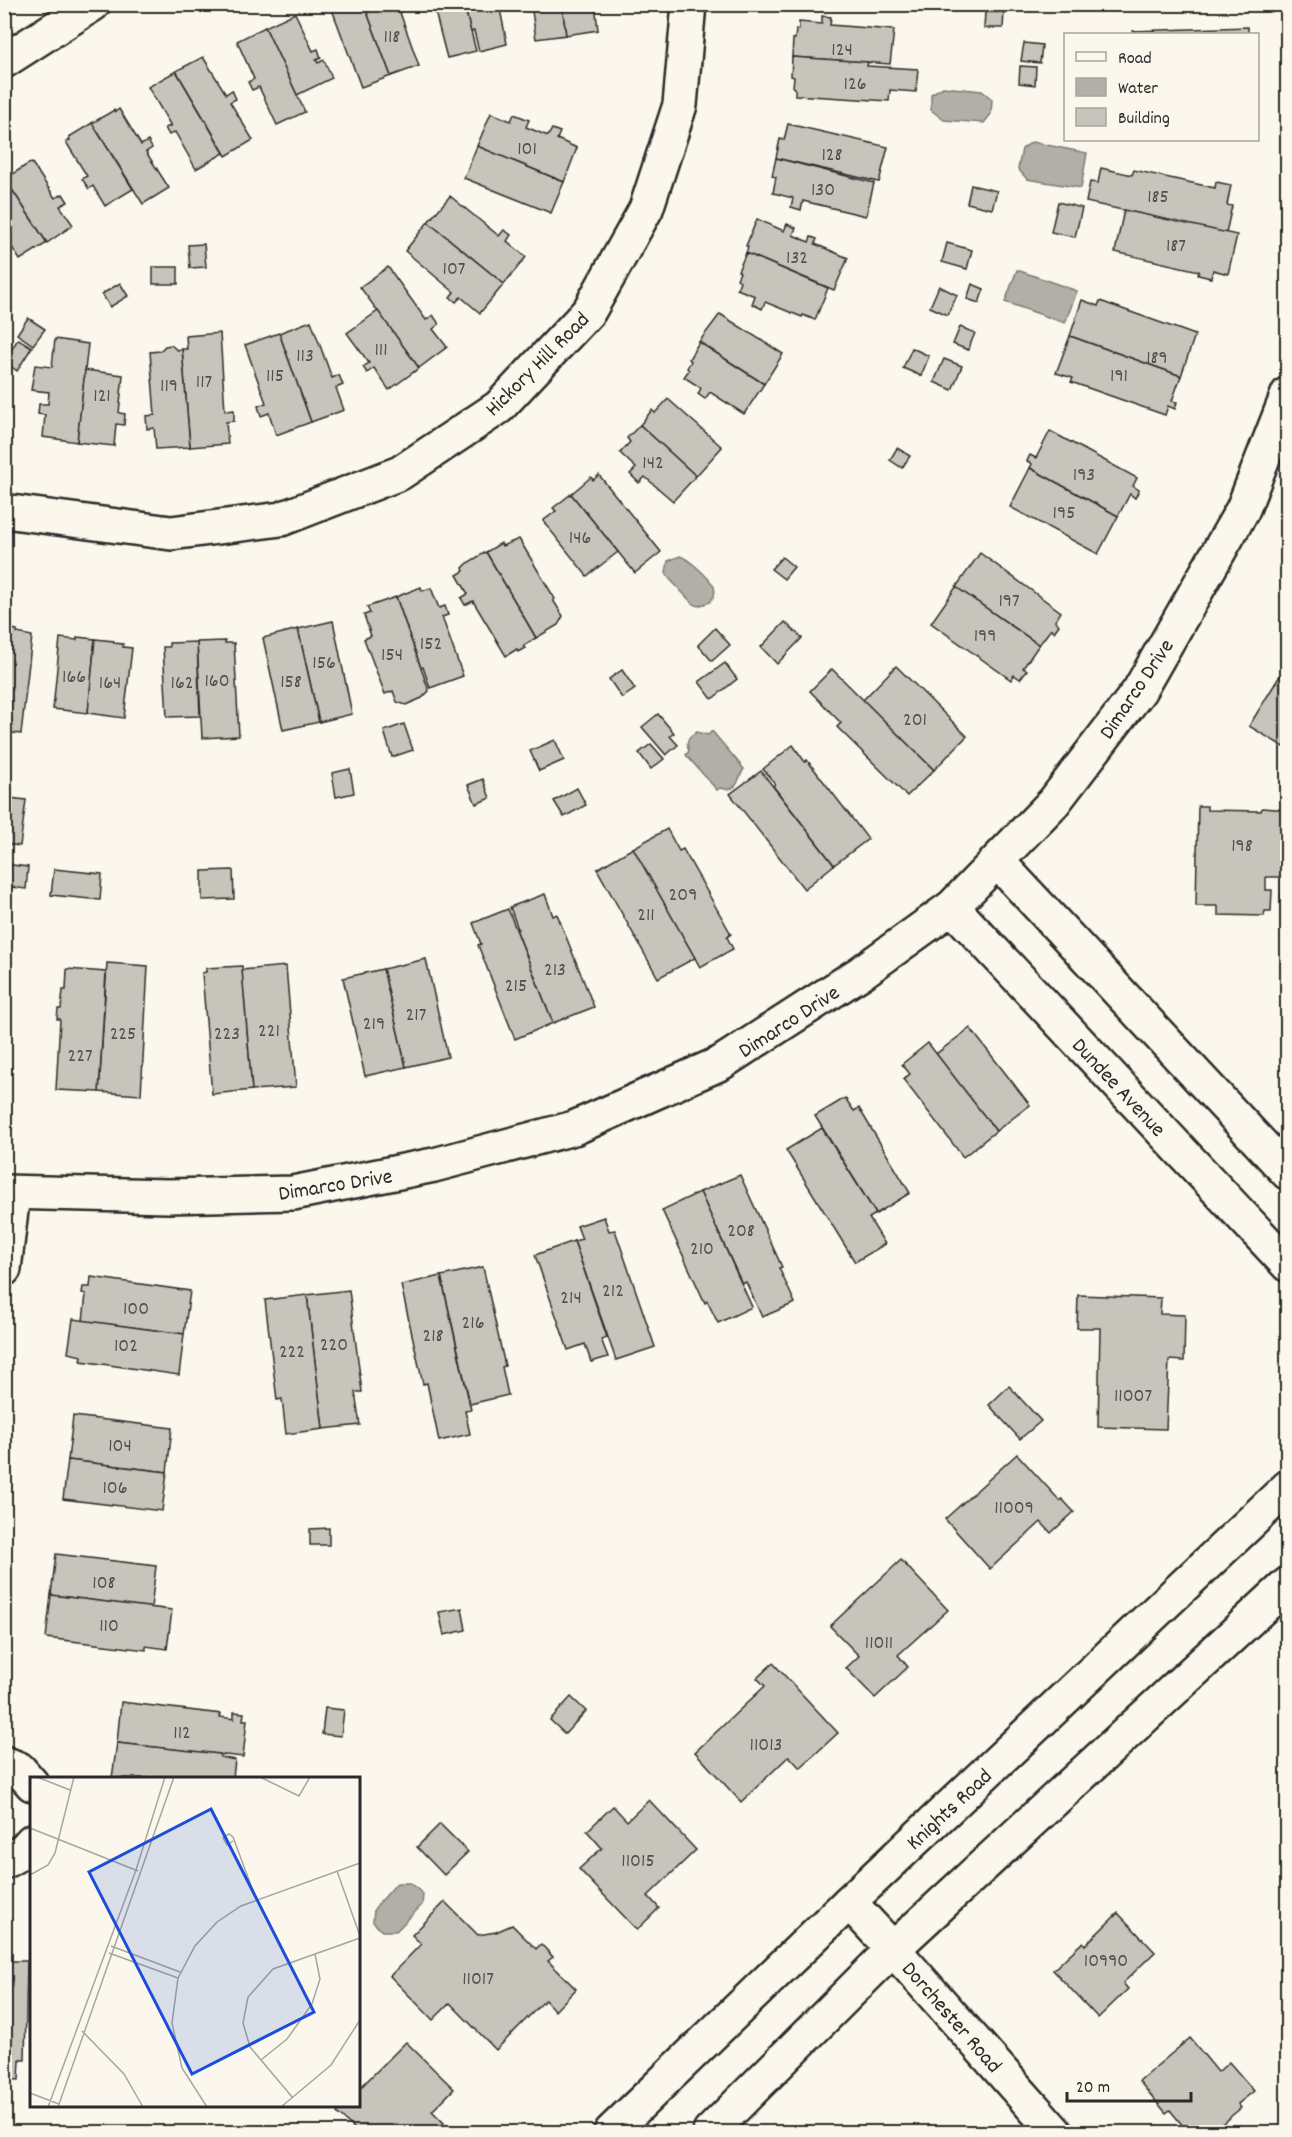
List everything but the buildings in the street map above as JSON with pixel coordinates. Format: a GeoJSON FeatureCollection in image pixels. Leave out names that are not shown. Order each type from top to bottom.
{"type":"FeatureCollection","features":[{"type":"Feature","properties":{"kind":"street"},"geometry":{"type":"LineString","coordinates":[[4,61],[93,4]]}},
{"type":"Feature","properties":{"kind":"street","name":"Hickory Hill Road"},"geometry":{"type":"LineString","coordinates":[[4,512],[171,533],[281,519],[400,473],[499,407],[589,311],[646,209],[680,105],[689,4]]}},
{"type":"Feature","properties":{"kind":"street","name":"Dimarco Drive"},"geometry":{"type":"LineString","coordinates":[[9,1193],[168,1196],[293,1193],[434,1165],[574,1128],[721,1063],[862,972],[952,907],[1054,802],[1139,691],[1243,508],[1287,394]]}},
{"type":"Feature","properties":{"kind":"street"},"geometry":{"type":"LineString","coordinates":[[998,862],[1287,1173]]}},
{"type":"Feature","properties":{"kind":"street","name":"Dundee Avenue"},"geometry":{"type":"LineString","coordinates":[[952,907],[1287,1265]]}},
{"type":"Feature","properties":{"kind":"street"},"geometry":{"type":"LineString","coordinates":[[4,1269],[9,1193]]}},
{"type":"Feature","properties":{"kind":"street","name":"Knights Road"},"geometry":{"type":"LineString","coordinates":[[611,2133],[849,1902],[1287,1487]]}},
{"type":"Feature","properties":{"kind":"street"},"geometry":{"type":"LineString","coordinates":[[710,2133],[893,1949],[1287,1584]]}},
{"type":"Feature","properties":{"kind":"street"},"geometry":{"type":"LineString","coordinates":[[4,1763],[19,1769],[30,1782]]}},
{"type":"Feature","properties":{"kind":"street"},"geometry":{"type":"LineString","coordinates":[[4,1862],[24,1850],[30,1842]]}},
{"type":"Feature","properties":{"kind":"street","name":"Dorchester Road"},"geometry":{"type":"LineString","coordinates":[[849,1902],[1055,2133]]}},
{"type":"Feature","properties":{"kind":"water"},"geometry":{"type":"Polygon","coordinates":[[[943,87],[982,91],[992,99],[991,114],[984,123],[944,120],[931,110],[931,94],[943,87]]]}},
{"type":"Feature","properties":{"kind":"water"},"geometry":{"type":"Polygon","coordinates":[[[1032,142],[1087,153],[1081,188],[1027,179],[1018,169],[1022,149],[1032,142]]]}},
{"type":"Feature","properties":{"kind":"water"},"geometry":{"type":"Polygon","coordinates":[[[1017,270],[1077,291],[1065,323],[1005,302],[1017,270]]]}},
{"type":"Feature","properties":{"kind":"water"},"geometry":{"type":"Polygon","coordinates":[[[680,556],[712,583],[715,593],[710,602],[698,606],[692,603],[669,578],[666,573],[668,561],[680,556]]]}},
{"type":"Feature","properties":{"kind":"water"},"geometry":{"type":"Polygon","coordinates":[[[712,731],[744,769],[731,789],[717,790],[686,755],[689,751],[687,742],[691,735],[697,732],[708,735],[712,731]]]}},
{"type":"Feature","properties":{"kind":"water"},"geometry":{"type":"Polygon","coordinates":[[[397,1883],[410,1883],[423,1894],[422,1905],[396,1931],[382,1931],[373,1922],[374,1909],[397,1883]]]}}]}
